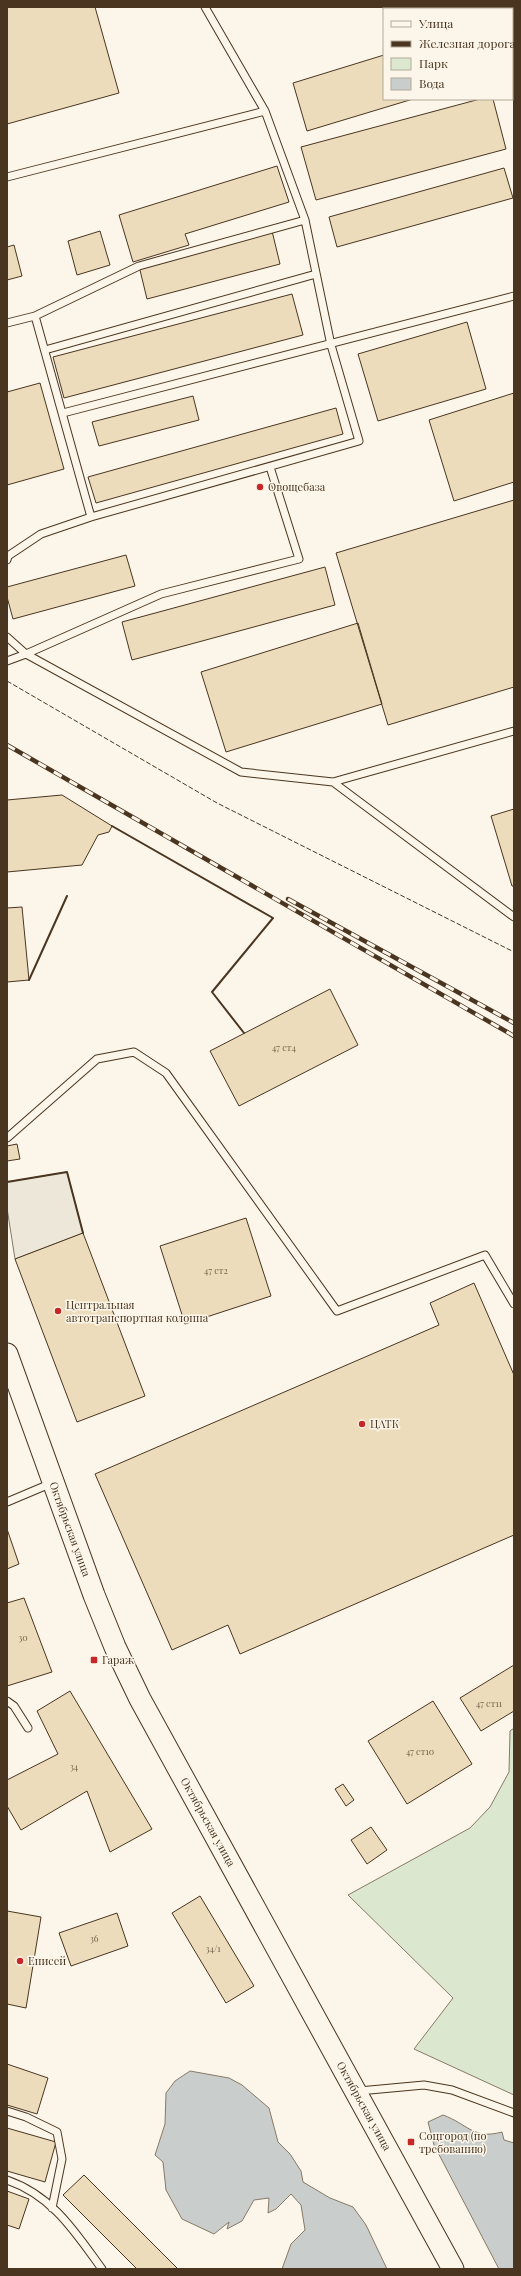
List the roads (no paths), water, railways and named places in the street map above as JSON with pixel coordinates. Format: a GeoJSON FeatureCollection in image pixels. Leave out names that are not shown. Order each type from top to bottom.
{"type":"FeatureCollection","features":[{"type":"Feature","properties":{"kind":"street","name":"Октябрьская улица"},"geometry":{"type":"LineString","coordinates":[[7,1354],[115,1647],[140,1699],[453,2269]]}},
{"type":"Feature","properties":{"kind":"lane"},"geometry":{"type":"LineString","coordinates":[[7,556],[41,534],[91,517],[359,441],[331,345],[305,220],[265,111],[205,7]]}},
{"type":"Feature","properties":{"kind":"lane"},"geometry":{"type":"LineString","coordinates":[[7,177],[265,111]]}},
{"type":"Feature","properties":{"kind":"lane"},"geometry":{"type":"LineString","coordinates":[[7,323],[35,316],[138,266],[305,220]]}},
{"type":"Feature","properties":{"kind":"lane"},"geometry":{"type":"LineString","coordinates":[[45,350],[316,274]]}},
{"type":"Feature","properties":{"kind":"lane"},"geometry":{"type":"LineString","coordinates":[[63,413],[331,345],[514,296]]}},
{"type":"Feature","properties":{"kind":"lane"},"geometry":{"type":"LineString","coordinates":[[35,316],[91,517]]}},
{"type":"Feature","properties":{"kind":"lane"},"geometry":{"type":"LineString","coordinates":[[7,661],[161,594],[299,559],[270,467]]}},
{"type":"Feature","properties":{"kind":"lane"},"geometry":{"type":"LineString","coordinates":[[7,637],[26,654],[241,772],[333,782],[514,731]]}},
{"type":"Feature","properties":{"kind":"lane"},"geometry":{"type":"LineString","coordinates":[[333,782],[514,917]]}},
{"type":"Feature","properties":{"kind":"lane"},"geometry":{"type":"LineString","coordinates":[[7,1138],[97,1059],[134,1052],[166,1073],[337,1311],[485,1255],[514,1304]]}},
{"type":"Feature","properties":{"kind":"lane"},"geometry":{"type":"LineString","coordinates":[[7,1502],[53,1482]]}},
{"type":"Feature","properties":{"kind":"lane"},"geometry":{"type":"LineString","coordinates":[[7,1701],[14,1706],[28,1728]]}},
{"type":"Feature","properties":{"kind":"lane"},"geometry":{"type":"LineString","coordinates":[[356,2092],[424,2084],[452,2090],[514,2113]]}},
{"type":"Feature","properties":{"kind":"lane"},"geometry":{"type":"LineString","coordinates":[[7,2111],[26,2117],[57,2132],[62,2159],[52,2208]]}},
{"type":"Feature","properties":{"kind":"lane"},"geometry":{"type":"LineString","coordinates":[[7,2180],[25,2186],[63,2216],[102,2269]]}},
{"type":"Feature","properties":{"kind":"water"},"geometry":{"type":"Polygon","coordinates":[[[190,2071],[229,2078],[242,2085],[269,2108],[278,2142],[290,2154],[301,2171],[303,2182],[330,2198],[353,2207],[366,2225],[387,2269],[282,2269],[291,2244],[305,2230],[301,2205],[291,2194],[276,2209],[268,2213],[269,2198],[254,2200],[242,2221],[227,2229],[229,2222],[214,2234],[182,2219],[166,2190],[163,2162],[155,2155],[165,2124],[166,2093],[175,2081],[190,2071]]]}},
{"type":"Feature","properties":{"kind":"water"},"geometry":{"type":"Polygon","coordinates":[[[443,2115],[477,2133],[492,2134],[502,2132],[504,2140],[514,2143],[514,2269],[499,2269],[434,2145],[428,2122],[443,2115]]]}},
{"type":"Feature","properties":{"kind":"railway"},"geometry":{"type":"LineString","coordinates":[[7,745],[514,1036]]}},
{"type":"Feature","properties":{"kind":"railway"},"geometry":{"type":"LineString","coordinates":[[288,899],[514,1023]]}},
{"type":"Feature","properties":{"kind":"place","name":"Овощебаза"},"geometry":{"type":"Point","coordinates":[260,487]}},
{"type":"Feature","properties":{"kind":"place","name":"Центральная автотранспортная колонна"},"geometry":{"type":"Point","coordinates":[58,1311]}},
{"type":"Feature","properties":{"kind":"place","name":"ЦАТК"},"geometry":{"type":"Point","coordinates":[362,1424]}},
{"type":"Feature","properties":{"kind":"place","name":"Гараж"},"geometry":{"type":"Point","coordinates":[94,1660]}},
{"type":"Feature","properties":{"kind":"place","name":"Енисей"},"geometry":{"type":"Point","coordinates":[20,1961]}},
{"type":"Feature","properties":{"kind":"place","name":"Соцгород (по требованию)"},"geometry":{"type":"Point","coordinates":[411,2142]}}]}
